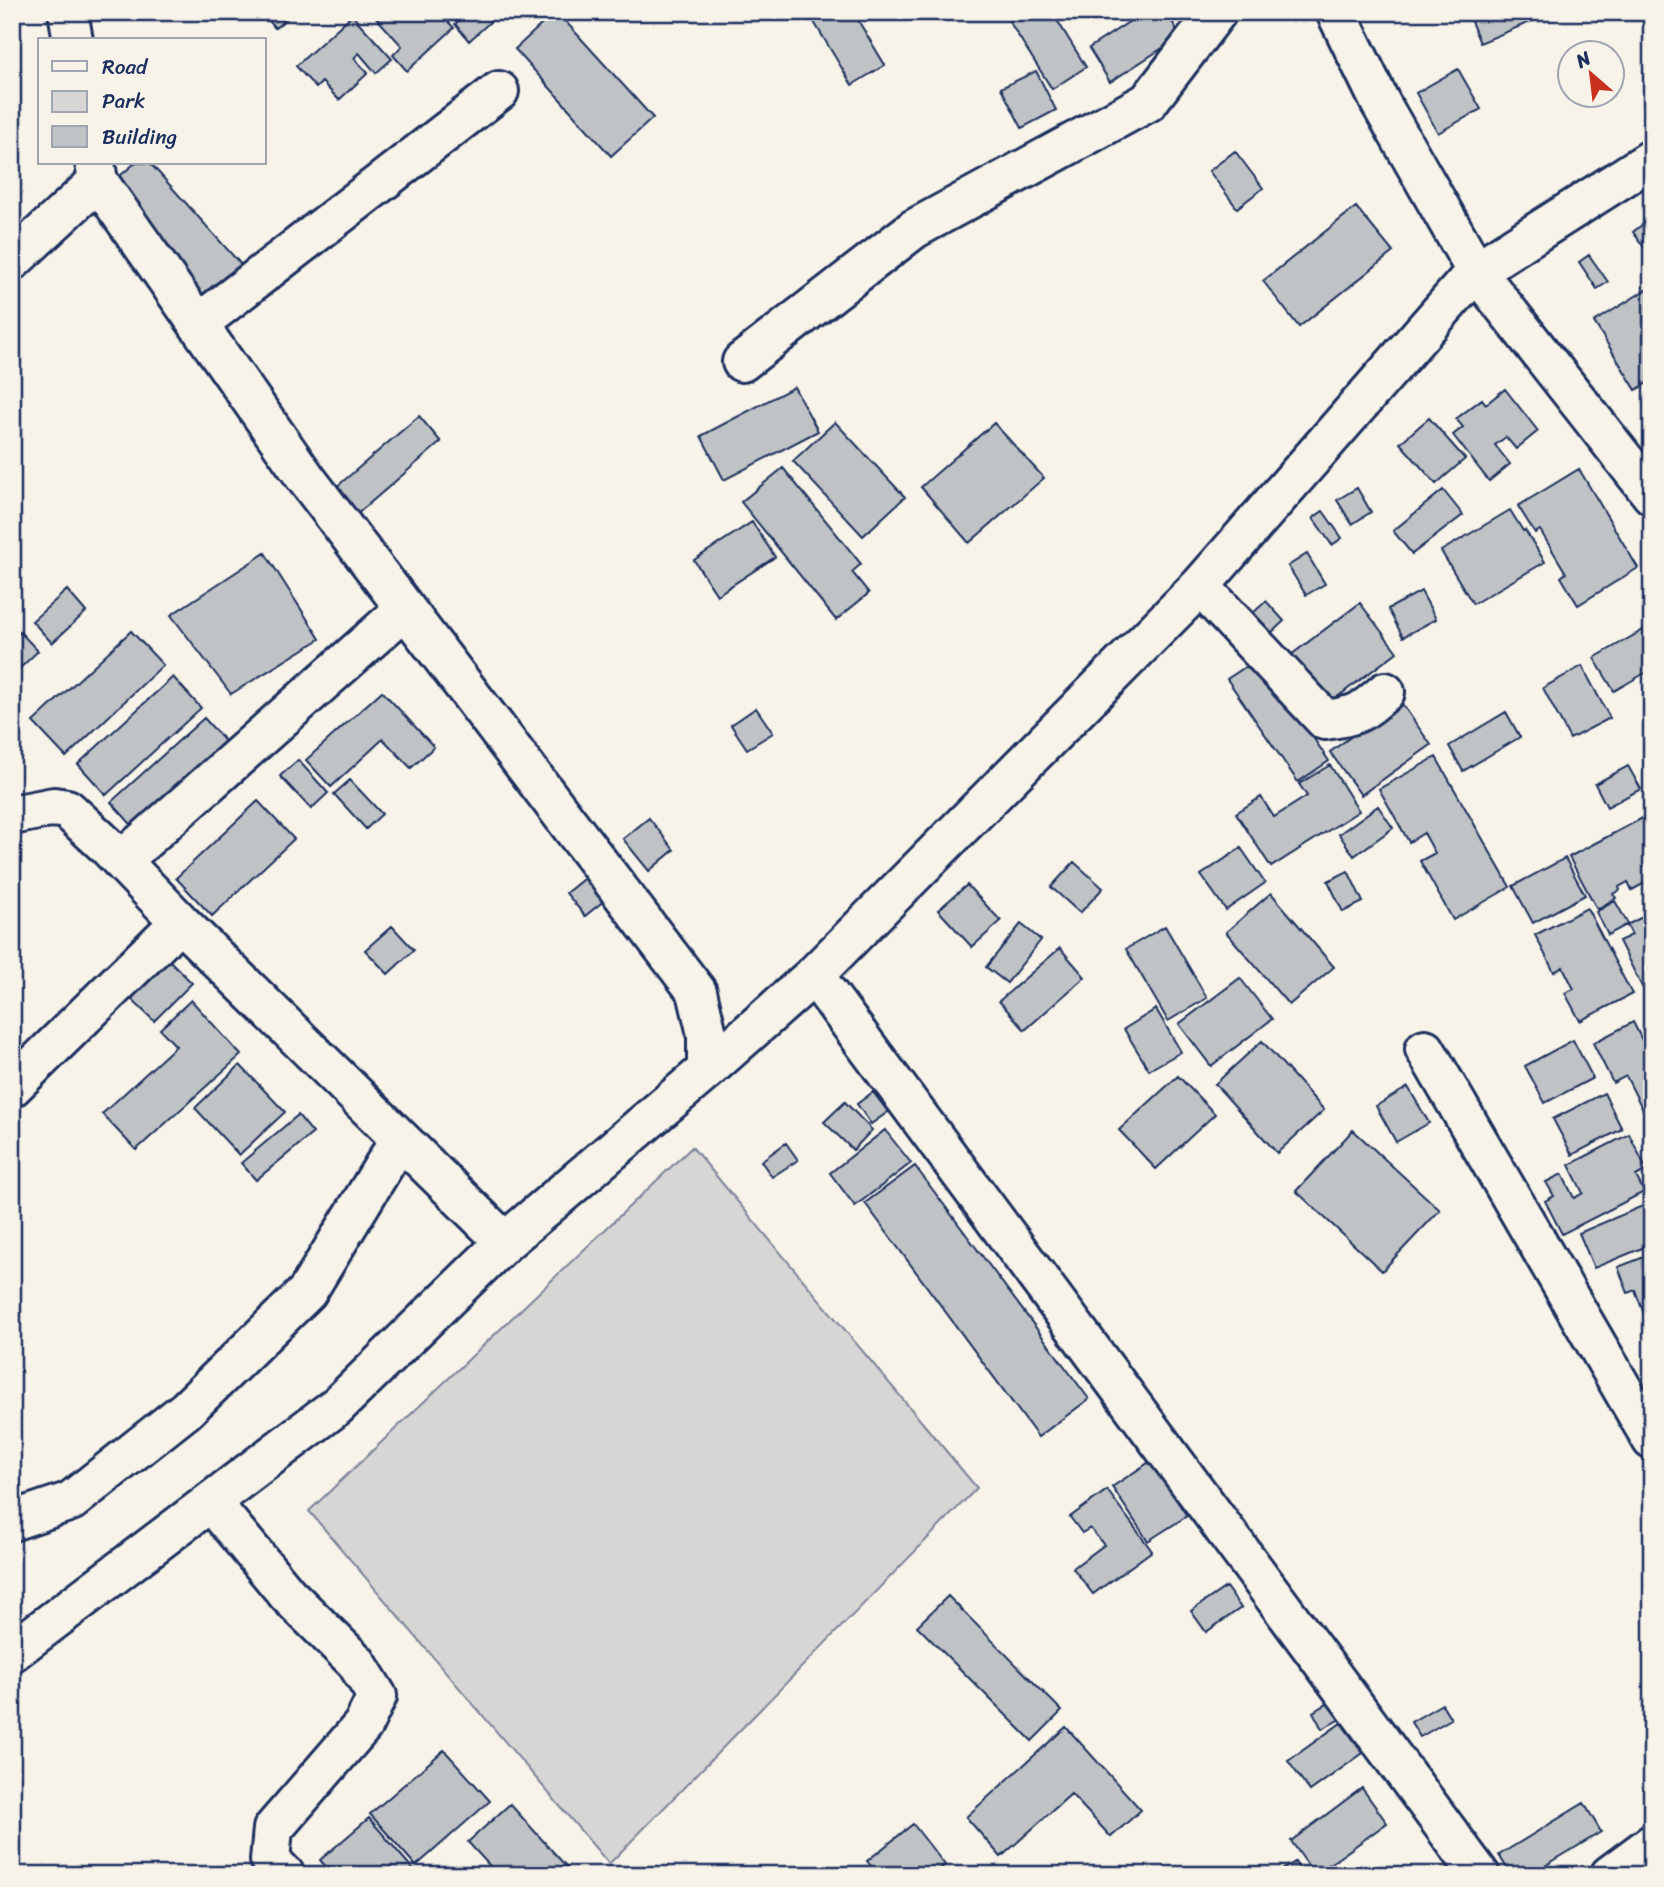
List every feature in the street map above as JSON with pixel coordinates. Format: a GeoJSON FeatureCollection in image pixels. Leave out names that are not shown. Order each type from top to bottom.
{"type":"FeatureCollection","features":[{"type":"Feature","properties":{"kind":"street"},"geometry":{"type":"LineString","coordinates":[[68,12],[73,38]]}},
{"type":"Feature","properties":{"kind":"street"},"geometry":{"type":"LineString","coordinates":[[742,362],[914,229],[1148,102],[1217,12]]}},
{"type":"Feature","properties":{"kind":"street"},"geometry":{"type":"LineString","coordinates":[[1336,12],[1380,102],[1476,271],[1652,495]]}},
{"type":"Feature","properties":{"kind":"street"},"geometry":{"type":"LineString","coordinates":[[198,324],[499,91]]}},
{"type":"Feature","properties":{"kind":"street"},"geometry":{"type":"LineString","coordinates":[[12,1652],[337,1406],[505,1242],[814,975],[1200,586],[1476,271],[1652,159]]}},
{"type":"Feature","properties":{"kind":"street"},"geometry":{"type":"LineString","coordinates":[[12,261],[96,172],[305,477],[697,992],[707,1034],[707,1069]]}},
{"type":"Feature","properties":{"kind":"street"},"geometry":{"type":"LineString","coordinates":[[1200,586],[1325,720],[1362,712],[1385,692]]}},
{"type":"Feature","properties":{"kind":"street"},"geometry":{"type":"LineString","coordinates":[[121,861],[405,608]]}},
{"type":"Feature","properties":{"kind":"street"},"geometry":{"type":"LineString","coordinates":[[12,815],[54,807],[67,809],[505,1242]]}},
{"type":"Feature","properties":{"kind":"street"},"geometry":{"type":"LineString","coordinates":[[12,1087],[180,922]]}},
{"type":"Feature","properties":{"kind":"street"},"geometry":{"type":"LineString","coordinates":[[814,975],[1480,1875]]}},
{"type":"Feature","properties":{"kind":"street"},"geometry":{"type":"LineString","coordinates":[[1425,1049],[1652,1440]]}},
{"type":"Feature","properties":{"kind":"street"},"geometry":{"type":"LineString","coordinates":[[12,1521],[71,1501],[186,1410],[289,1310],[307,1292],[400,1139]]}},
{"type":"Feature","properties":{"kind":"street"},"geometry":{"type":"LineString","coordinates":[[211,1502],[288,1595],[356,1662],[377,1696],[363,1725],[273,1829],[270,1860],[285,1875]]}},
{"type":"Feature","properties":{"kind":"street"},"geometry":{"type":"LineString","coordinates":[[1610,1875],[1652,1844]]}},
{"type":"Feature","properties":{"kind":"green space"},"geometry":{"type":"Polygon","coordinates":[[[692,1147],[977,1488],[609,1864],[309,1511],[692,1147]]]}},
{"type":"Feature","properties":{"kind":"building"},"geometry":{"type":"Polygon","coordinates":[[[262,12],[295,12],[275,28],[262,12]]]}},
{"type":"Feature","properties":{"kind":"building"},"geometry":{"type":"Polygon","coordinates":[[[371,12],[439,12],[454,28],[407,71],[393,55],[402,46],[371,12]]]}},
{"type":"Feature","properties":{"kind":"building"},"geometry":{"type":"Polygon","coordinates":[[[468,12],[482,12],[490,22],[469,41],[455,24],[468,12]]]}},
{"type":"Feature","properties":{"kind":"building"},"geometry":{"type":"Polygon","coordinates":[[[555,12],[653,118],[611,156],[515,49],[555,12]]]}},
{"type":"Feature","properties":{"kind":"building"},"geometry":{"type":"Polygon","coordinates":[[[808,12],[853,12],[885,65],[852,85],[808,12]]]}},
{"type":"Feature","properties":{"kind":"building"},"geometry":{"type":"Polygon","coordinates":[[[1023,12],[1052,12],[1086,67],[1052,89],[1009,21],[1023,12]]]}},
{"type":"Feature","properties":{"kind":"building"},"geometry":{"type":"Polygon","coordinates":[[[1144,12],[1166,12],[1181,36],[1110,82],[1089,48],[1144,12]]]}},
{"type":"Feature","properties":{"kind":"building"},"geometry":{"type":"Polygon","coordinates":[[[1467,12],[1532,12],[1535,20],[1480,43],[1467,12]]]}},
{"type":"Feature","properties":{"kind":"building"},"geometry":{"type":"Polygon","coordinates":[[[352,15],[392,59],[376,73],[359,53],[354,58],[368,73],[339,100],[322,82],[316,88],[296,66],[352,15]]]}},
{"type":"Feature","properties":{"kind":"building"},"geometry":{"type":"Polygon","coordinates":[[[1458,69],[1481,109],[1438,133],[1416,93],[1458,69]]]}},
{"type":"Feature","properties":{"kind":"building"},"geometry":{"type":"Polygon","coordinates":[[[1036,71],[1056,110],[1022,128],[1001,88],[1036,71]]]}},
{"type":"Feature","properties":{"kind":"building"},"geometry":{"type":"Polygon","coordinates":[[[1235,151],[1263,188],[1237,208],[1209,171],[1235,151]]]}},
{"type":"Feature","properties":{"kind":"building"},"geometry":{"type":"Polygon","coordinates":[[[134,164],[151,164],[244,268],[208,300],[107,187],[134,164]]]}},
{"type":"Feature","properties":{"kind":"building"},"geometry":{"type":"Polygon","coordinates":[[[1356,207],[1393,252],[1299,327],[1263,281],[1356,207]]]}},
{"type":"Feature","properties":{"kind":"building"},"geometry":{"type":"Polygon","coordinates":[[[1648,220],[1652,224],[1652,245],[1646,250],[1633,232],[1648,220]]]}},
{"type":"Feature","properties":{"kind":"building"},"geometry":{"type":"Polygon","coordinates":[[[1589,255],[1608,282],[1597,289],[1579,262],[1589,255]]]}},
{"type":"Feature","properties":{"kind":"building"},"geometry":{"type":"Polygon","coordinates":[[[1652,286],[1652,390],[1647,383],[1636,390],[1594,322],[1652,286]]]}},
{"type":"Feature","properties":{"kind":"building"},"geometry":{"type":"Polygon","coordinates":[[[794,387],[818,431],[724,480],[701,436],[794,387]]]}},
{"type":"Feature","properties":{"kind":"building"},"geometry":{"type":"Polygon","coordinates":[[[1505,389],[1538,431],[1516,449],[1506,437],[1495,445],[1510,464],[1489,481],[1453,435],[1463,427],[1456,419],[1482,399],[1486,404],[1505,389]]]}},
{"type":"Feature","properties":{"kind":"building"},"geometry":{"type":"Polygon","coordinates":[[[419,416],[441,442],[356,515],[334,489],[419,416]]]}},
{"type":"Feature","properties":{"kind":"building"},"geometry":{"type":"Polygon","coordinates":[[[1429,418],[1465,459],[1436,484],[1400,443],[1429,418]]]}},
{"type":"Feature","properties":{"kind":"building"},"geometry":{"type":"Polygon","coordinates":[[[835,422],[905,497],[863,536],[793,461],[835,422]]]}},
{"type":"Feature","properties":{"kind":"building"},"geometry":{"type":"Polygon","coordinates":[[[994,423],[1044,478],[969,543],[921,487],[994,423]]]}},
{"type":"Feature","properties":{"kind":"building"},"geometry":{"type":"Polygon","coordinates":[[[783,468],[861,564],[852,572],[869,593],[836,620],[741,502],[783,468]]]}},
{"type":"Feature","properties":{"kind":"building"},"geometry":{"type":"Polygon","coordinates":[[[1579,469],[1638,568],[1578,605],[1561,577],[1566,573],[1540,530],[1535,533],[1518,506],[1579,469]]]}},
{"type":"Feature","properties":{"kind":"building"},"geometry":{"type":"Polygon","coordinates":[[[1357,488],[1371,512],[1352,524],[1337,500],[1357,488]]]}},
{"type":"Feature","properties":{"kind":"building"},"geometry":{"type":"Polygon","coordinates":[[[1443,490],[1463,515],[1412,554],[1393,531],[1443,490]]]}},
{"type":"Feature","properties":{"kind":"building"},"geometry":{"type":"Polygon","coordinates":[[[1510,510],[1545,562],[1473,604],[1441,551],[1510,510]]]}},
{"type":"Feature","properties":{"kind":"building"},"geometry":{"type":"Polygon","coordinates":[[[1323,511],[1342,538],[1332,545],[1313,518],[1323,511]]]}},
{"type":"Feature","properties":{"kind":"building"},"geometry":{"type":"Polygon","coordinates":[[[752,522],[775,557],[717,595],[694,560],[752,522]]]}},
{"type":"Feature","properties":{"kind":"building"},"geometry":{"type":"Polygon","coordinates":[[[265,553],[320,639],[231,694],[171,615],[265,553]]]}},
{"type":"Feature","properties":{"kind":"building"},"geometry":{"type":"Polygon","coordinates":[[[1307,554],[1325,584],[1306,595],[1288,566],[1307,554]]]}},
{"type":"Feature","properties":{"kind":"building"},"geometry":{"type":"Polygon","coordinates":[[[67,590],[86,612],[52,643],[32,621],[67,590]]]}},
{"type":"Feature","properties":{"kind":"building"},"geometry":{"type":"Polygon","coordinates":[[[1421,591],[1436,619],[1403,637],[1388,609],[1421,591]]]}},
{"type":"Feature","properties":{"kind":"building"},"geometry":{"type":"Polygon","coordinates":[[[1266,601],[1284,621],[1269,635],[1251,615],[1266,601]]]}},
{"type":"Feature","properties":{"kind":"building"},"geometry":{"type":"Polygon","coordinates":[[[1360,603],[1397,652],[1324,707],[1287,658],[1360,603]]]}},
{"type":"Feature","properties":{"kind":"building"},"geometry":{"type":"Polygon","coordinates":[[[1652,625],[1652,669],[1614,691],[1594,658],[1652,625]]]}},
{"type":"Feature","properties":{"kind":"building"},"geometry":{"type":"Polygon","coordinates":[[[131,631],[163,665],[66,757],[33,722],[131,631]]]}},
{"type":"Feature","properties":{"kind":"building"},"geometry":{"type":"Polygon","coordinates":[[[20,632],[38,651],[12,676],[12,640],[20,632]]]}},
{"type":"Feature","properties":{"kind":"building"},"geometry":{"type":"Polygon","coordinates":[[[1259,658],[1329,761],[1298,782],[1227,679],[1259,658]]]}},
{"type":"Feature","properties":{"kind":"building"},"geometry":{"type":"Polygon","coordinates":[[[1582,666],[1610,718],[1570,739],[1543,688],[1582,666]]]}},
{"type":"Feature","properties":{"kind":"building"},"geometry":{"type":"Polygon","coordinates":[[[173,677],[201,708],[106,795],[78,764],[173,677]]]}},
{"type":"Feature","properties":{"kind":"building"},"geometry":{"type":"Polygon","coordinates":[[[382,691],[434,747],[411,768],[383,739],[331,787],[306,760],[382,691]]]}},
{"type":"Feature","properties":{"kind":"building"},"geometry":{"type":"Polygon","coordinates":[[[1400,701],[1431,745],[1361,795],[1330,752],[1400,701]]]}},
{"type":"Feature","properties":{"kind":"building"},"geometry":{"type":"Polygon","coordinates":[[[756,708],[773,733],[747,749],[731,725],[756,708]]]}},
{"type":"Feature","properties":{"kind":"building"},"geometry":{"type":"Polygon","coordinates":[[[1506,712],[1520,737],[1463,771],[1449,746],[1506,712]]]}},
{"type":"Feature","properties":{"kind":"building"},"geometry":{"type":"Polygon","coordinates":[[[204,718],[232,749],[139,833],[111,802],[204,718]]]}},
{"type":"Feature","properties":{"kind":"building"},"geometry":{"type":"Polygon","coordinates":[[[1436,757],[1510,887],[1453,920],[1420,861],[1435,853],[1424,833],[1409,842],[1379,789],[1436,757]]]}},
{"type":"Feature","properties":{"kind":"building"},"geometry":{"type":"Polygon","coordinates":[[[298,760],[328,793],[311,809],[280,776],[298,760]]]}},
{"type":"Feature","properties":{"kind":"building"},"geometry":{"type":"Polygon","coordinates":[[[1330,765],[1359,811],[1271,867],[1236,813],[1261,797],[1274,817],[1307,796],[1299,784],[1330,765]]]}},
{"type":"Feature","properties":{"kind":"building"},"geometry":{"type":"Polygon","coordinates":[[[1628,766],[1641,789],[1607,807],[1595,784],[1628,766]]]}},
{"type":"Feature","properties":{"kind":"building"},"geometry":{"type":"Polygon","coordinates":[[[350,780],[382,814],[366,829],[334,794],[350,780]]]}},
{"type":"Feature","properties":{"kind":"building"},"geometry":{"type":"Polygon","coordinates":[[[258,801],[294,839],[212,916],[176,878],[258,801]]]}},
{"type":"Feature","properties":{"kind":"building"},"geometry":{"type":"Polygon","coordinates":[[[1378,806],[1393,828],[1354,856],[1339,834],[1378,806]]]}},
{"type":"Feature","properties":{"kind":"building"},"geometry":{"type":"Polygon","coordinates":[[[1652,813],[1652,879],[1632,890],[1628,882],[1613,894],[1616,898],[1597,909],[1569,857],[1652,813]]]}},
{"type":"Feature","properties":{"kind":"building"},"geometry":{"type":"Polygon","coordinates":[[[649,818],[674,850],[649,871],[623,839],[649,818]]]}},
{"type":"Feature","properties":{"kind":"building"},"geometry":{"type":"Polygon","coordinates":[[[1241,848],[1265,883],[1226,910],[1201,875],[1241,848]]]}},
{"type":"Feature","properties":{"kind":"building"},"geometry":{"type":"Polygon","coordinates":[[[1565,858],[1585,895],[1533,923],[1513,886],[1565,858]]]}},
{"type":"Feature","properties":{"kind":"building"},"geometry":{"type":"Polygon","coordinates":[[[1074,862],[1103,888],[1080,913],[1051,887],[1074,862]]]}},
{"type":"Feature","properties":{"kind":"building"},"geometry":{"type":"Polygon","coordinates":[[[1348,871],[1363,902],[1343,912],[1328,881],[1348,871]]]}},
{"type":"Feature","properties":{"kind":"building"},"geometry":{"type":"Polygon","coordinates":[[[587,876],[606,899],[585,916],[566,893],[587,876]]]}},
{"type":"Feature","properties":{"kind":"building"},"geometry":{"type":"Polygon","coordinates":[[[967,885],[1001,921],[972,947],[938,910],[967,885]]]}},
{"type":"Feature","properties":{"kind":"building"},"geometry":{"type":"Polygon","coordinates":[[[1271,893],[1334,967],[1289,1005],[1226,932],[1271,893]]]}},
{"type":"Feature","properties":{"kind":"building"},"geometry":{"type":"Polygon","coordinates":[[[1615,901],[1628,924],[1608,935],[1596,912],[1615,901]]]}},
{"type":"Feature","properties":{"kind":"building"},"geometry":{"type":"Polygon","coordinates":[[[1652,905],[1652,982],[1642,987],[1619,941],[1632,935],[1627,925],[1650,913],[1647,908],[1652,905]]]}},
{"type":"Feature","properties":{"kind":"building"},"geometry":{"type":"Polygon","coordinates":[[[1587,908],[1632,994],[1580,1021],[1565,993],[1574,989],[1563,967],[1554,972],[1535,935],[1587,908]]]}},
{"type":"Feature","properties":{"kind":"building"},"geometry":{"type":"Polygon","coordinates":[[[1021,924],[1041,940],[1007,983],[986,967],[1021,924]]]}},
{"type":"Feature","properties":{"kind":"building"},"geometry":{"type":"Polygon","coordinates":[[[392,926],[414,950],[388,974],[365,950],[392,926]]]}},
{"type":"Feature","properties":{"kind":"building"},"geometry":{"type":"Polygon","coordinates":[[[1165,926],[1207,998],[1168,1021],[1126,949],[1165,926]]]}},
{"type":"Feature","properties":{"kind":"building"},"geometry":{"type":"Polygon","coordinates":[[[1060,948],[1085,977],[1025,1030],[999,1001],[1060,948]]]}},
{"type":"Feature","properties":{"kind":"building"},"geometry":{"type":"Polygon","coordinates":[[[161,952],[192,983],[154,1021],[123,991],[161,952]]]}},
{"type":"Feature","properties":{"kind":"building"},"geometry":{"type":"Polygon","coordinates":[[[1240,978],[1272,1019],[1211,1066],[1179,1024],[1240,978]]]}},
{"type":"Feature","properties":{"kind":"building"},"geometry":{"type":"Polygon","coordinates":[[[191,1000],[241,1055],[136,1150],[102,1114],[176,1046],[160,1029],[191,1000]]]}},
{"type":"Feature","properties":{"kind":"building"},"geometry":{"type":"Polygon","coordinates":[[[1156,1009],[1181,1052],[1149,1070],[1124,1029],[1156,1009]]]}},
{"type":"Feature","properties":{"kind":"building"},"geometry":{"type":"Polygon","coordinates":[[[1633,1022],[1652,1060],[1652,1121],[1649,1122],[1626,1076],[1613,1083],[1593,1043],[1633,1022]]]}},
{"type":"Feature","properties":{"kind":"building"},"geometry":{"type":"Polygon","coordinates":[[[1573,1040],[1593,1078],[1545,1103],[1525,1066],[1573,1040]]]}},
{"type":"Feature","properties":{"kind":"building"},"geometry":{"type":"Polygon","coordinates":[[[1262,1041],[1324,1110],[1277,1153],[1215,1084],[1262,1041]]]}},
{"type":"Feature","properties":{"kind":"building"},"geometry":{"type":"Polygon","coordinates":[[[240,1065],[285,1112],[239,1155],[195,1108],[240,1065]]]}},
{"type":"Feature","properties":{"kind":"building"},"geometry":{"type":"Polygon","coordinates":[[[1178,1076],[1215,1114],[1156,1169],[1119,1130],[1178,1076]]]}},
{"type":"Feature","properties":{"kind":"building"},"geometry":{"type":"Polygon","coordinates":[[[1408,1087],[1429,1123],[1396,1142],[1376,1106],[1408,1087]]]}},
{"type":"Feature","properties":{"kind":"building"},"geometry":{"type":"Polygon","coordinates":[[[873,1092],[888,1112],[871,1124],[857,1104],[873,1092]]]}},
{"type":"Feature","properties":{"kind":"building"},"geometry":{"type":"Polygon","coordinates":[[[1604,1093],[1622,1129],[1572,1155],[1553,1119],[1604,1093]]]}},
{"type":"Feature","properties":{"kind":"building"},"geometry":{"type":"Polygon","coordinates":[[[845,1102],[872,1130],[853,1150],[824,1122],[845,1102]]]}},
{"type":"Feature","properties":{"kind":"building"},"geometry":{"type":"Polygon","coordinates":[[[298,1115],[313,1133],[256,1180],[241,1163],[298,1115]]]}},
{"type":"Feature","properties":{"kind":"building"},"geometry":{"type":"Polygon","coordinates":[[[885,1130],[911,1163],[855,1206],[830,1173],[885,1130]]]}},
{"type":"Feature","properties":{"kind":"building"},"geometry":{"type":"Polygon","coordinates":[[[1353,1130],[1440,1210],[1382,1271],[1296,1191],[1353,1130]]]}},
{"type":"Feature","properties":{"kind":"building"},"geometry":{"type":"Polygon","coordinates":[[[1629,1134],[1647,1170],[1636,1176],[1644,1192],[1562,1234],[1545,1201],[1554,1196],[1546,1182],[1562,1174],[1574,1198],[1583,1193],[1569,1165],[1629,1134]]]}},
{"type":"Feature","properties":{"kind":"building"},"geometry":{"type":"Polygon","coordinates":[[[786,1143],[798,1160],[772,1177],[761,1161],[786,1143]]]}},
{"type":"Feature","properties":{"kind":"building"},"geometry":{"type":"Polygon","coordinates":[[[915,1166],[1089,1399],[1038,1437],[865,1203],[915,1166]]]}},
{"type":"Feature","properties":{"kind":"building"},"geometry":{"type":"Polygon","coordinates":[[[1652,1202],[1652,1244],[1594,1268],[1579,1233],[1652,1202]]]}},
{"type":"Feature","properties":{"kind":"building"},"geometry":{"type":"Polygon","coordinates":[[[1652,1254],[1652,1317],[1646,1319],[1635,1290],[1628,1293],[1618,1267],[1652,1254]]]}},
{"type":"Feature","properties":{"kind":"building"},"geometry":{"type":"Polygon","coordinates":[[[1151,1461],[1187,1516],[1148,1541],[1112,1487],[1151,1461]]]}},
{"type":"Feature","properties":{"kind":"building"},"geometry":{"type":"Polygon","coordinates":[[[1107,1490],[1152,1551],[1093,1594],[1073,1568],[1104,1545],[1090,1528],[1082,1533],[1070,1517],[1107,1490]]]}},
{"type":"Feature","properties":{"kind":"building"},"geometry":{"type":"Polygon","coordinates":[[[1226,1587],[1241,1608],[1206,1632],[1191,1611],[1226,1587]]]}},
{"type":"Feature","properties":{"kind":"building"},"geometry":{"type":"Polygon","coordinates":[[[948,1596],[1062,1711],[1032,1741],[917,1626],[948,1596]]]}},
{"type":"Feature","properties":{"kind":"building"},"geometry":{"type":"Polygon","coordinates":[[[1340,1697],[1349,1714],[1322,1729],[1313,1712],[1340,1697]]]}},
{"type":"Feature","properties":{"kind":"building"},"geometry":{"type":"Polygon","coordinates":[[[1442,1704],[1451,1719],[1420,1737],[1411,1722],[1442,1704]]]}},
{"type":"Feature","properties":{"kind":"building"},"geometry":{"type":"Polygon","coordinates":[[[1341,1723],[1363,1753],[1310,1791],[1288,1761],[1341,1723]]]}},
{"type":"Feature","properties":{"kind":"building"},"geometry":{"type":"Polygon","coordinates":[[[1066,1727],[1141,1810],[1111,1837],[1071,1794],[1001,1857],[966,1817],[1066,1727]]]}},
{"type":"Feature","properties":{"kind":"building"},"geometry":{"type":"Polygon","coordinates":[[[444,1750],[490,1801],[416,1866],[370,1814],[444,1750]]]}},
{"type":"Feature","properties":{"kind":"building"},"geometry":{"type":"Polygon","coordinates":[[[1362,1788],[1387,1823],[1315,1875],[1291,1841],[1362,1788]]]}},
{"type":"Feature","properties":{"kind":"building"},"geometry":{"type":"Polygon","coordinates":[[[1584,1803],[1601,1832],[1530,1875],[1511,1875],[1499,1855],[1584,1803]]]}},
{"type":"Feature","properties":{"kind":"building"},"geometry":{"type":"Polygon","coordinates":[[[510,1804],[574,1875],[498,1875],[468,1842],[510,1804]]]}},
{"type":"Feature","properties":{"kind":"building"},"geometry":{"type":"Polygon","coordinates":[[[369,1818],[418,1875],[333,1875],[320,1860],[369,1818]]]}},
{"type":"Feature","properties":{"kind":"building"},"geometry":{"type":"Polygon","coordinates":[[[913,1824],[945,1865],[932,1875],[878,1875],[867,1861],[913,1824]]]}},
{"type":"Feature","properties":{"kind":"building"},"geometry":{"type":"Polygon","coordinates":[[[1295,1862],[1303,1875],[1274,1875],[1295,1862]]]}}]}
